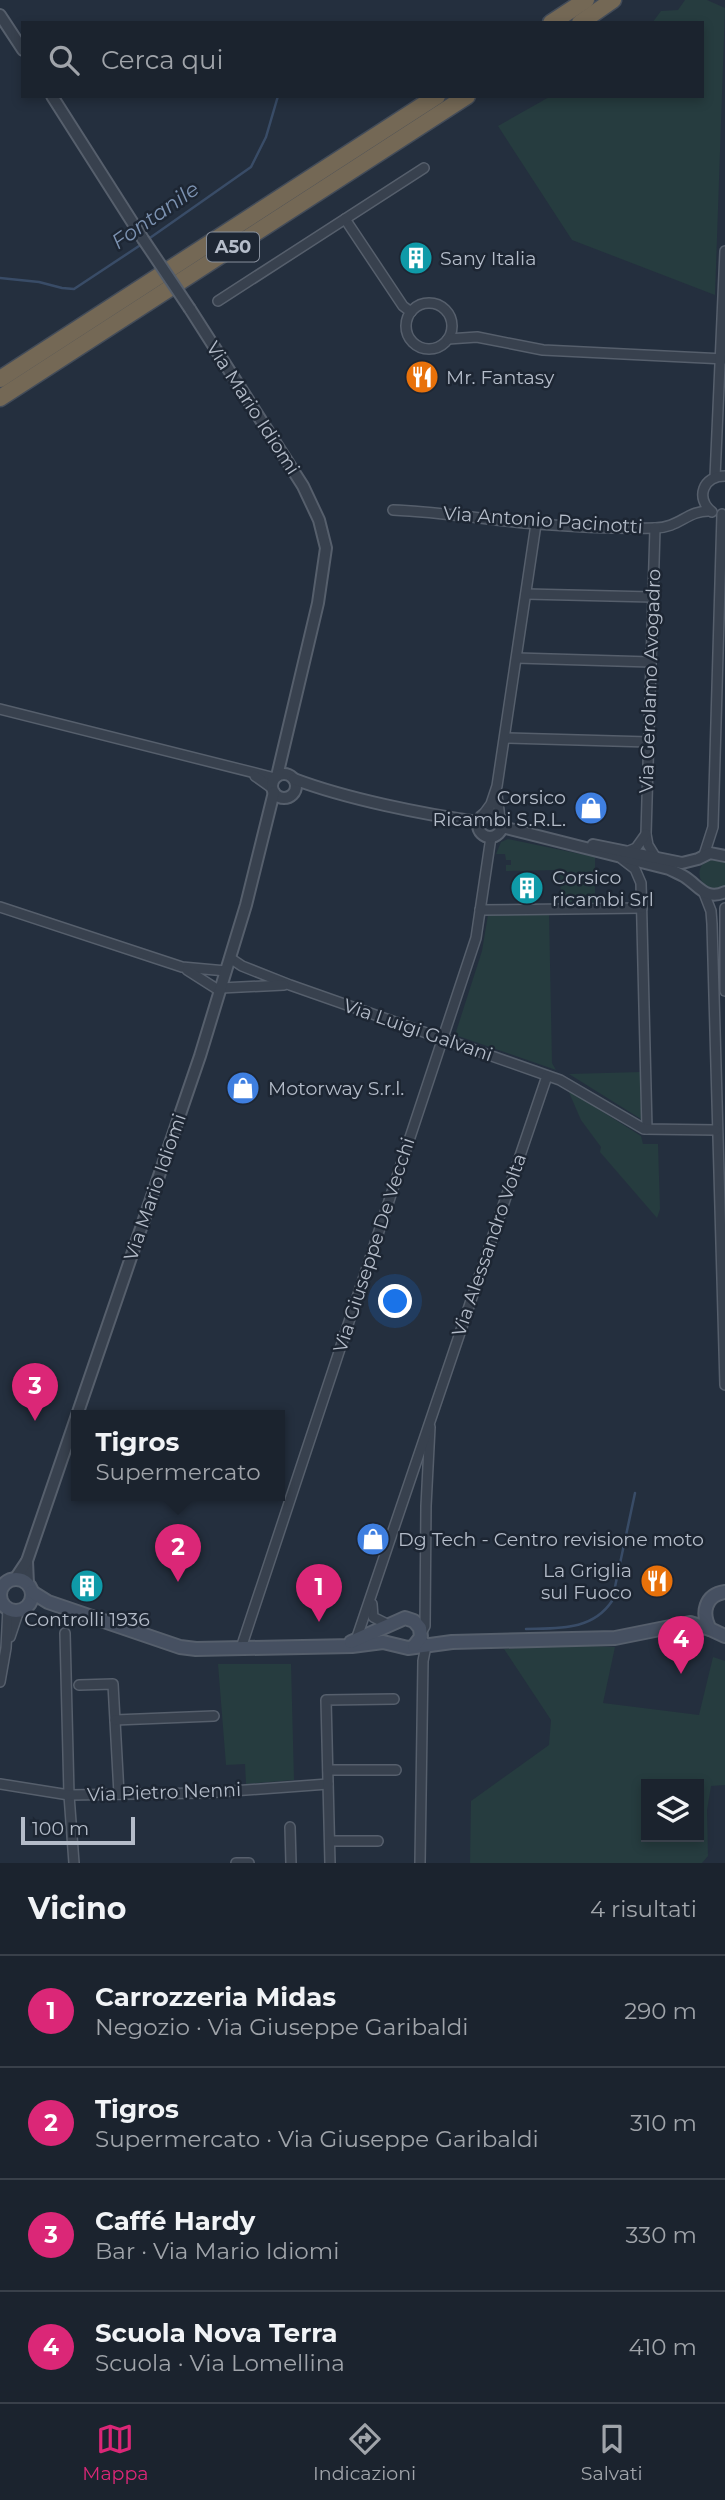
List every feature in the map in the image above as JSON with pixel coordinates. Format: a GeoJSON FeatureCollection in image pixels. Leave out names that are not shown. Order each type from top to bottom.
{"type":"FeatureCollection","features":[{"type":"Feature","properties":{"kind":"highway"},"geometry":{"type":"LineString","coordinates":[[554,21],[586,0]]}},
{"type":"Feature","properties":{"kind":"highway"},"geometry":{"type":"LineString","coordinates":[[583,21],[613,0]]}},
{"type":"Feature","properties":{"kind":"highway","name":"A50"},"geometry":{"type":"LineString","coordinates":[[0,379],[434,98]]}},
{"type":"Feature","properties":{"kind":"highway","name":"A50"},"geometry":{"type":"LineString","coordinates":[[0,398],[464,98]]}},
{"type":"Feature","properties":{"kind":"main road"},"geometry":{"type":"LineString","coordinates":[[690,1623],[705,1608],[708,1601],[723,1591]]}},
{"type":"Feature","properties":{"kind":"main road"},"geometry":{"type":"LineString","coordinates":[[10,1595],[48,1602],[180,1647],[352,1646],[383,1642],[401,1647],[419,1640],[452,1642],[615,1638],[690,1623],[720,1635]]}},
{"type":"Feature","properties":{"kind":"main road"},"geometry":{"type":"LineString","coordinates":[[705,1608],[705,1618],[720,1635]]}},
{"type":"Feature","properties":{"kind":"main road"},"geometry":{"type":"LineString","coordinates":[[340,1646],[397,1622],[418,1623],[419,1640]]}},
{"type":"Feature","properties":{"kind":"main road"},"geometry":{"type":"LineString","coordinates":[[396,1644],[392,1631],[397,1622]]}},
{"type":"Feature","properties":{"kind":"street"},"geometry":{"type":"LineString","coordinates":[[0,15],[21,47]]}},
{"type":"Feature","properties":{"kind":"street","name":"Via Mario Idiomi"},"geometry":{"type":"LineString","coordinates":[[53,98],[303,486],[319,520],[326,548],[318,603],[276,787],[230,958],[78,1410]]}},
{"type":"Feature","properties":{"kind":"street"},"geometry":{"type":"LineString","coordinates":[[218,301],[424,168]]}},
{"type":"Feature","properties":{"kind":"street"},"geometry":{"type":"LineString","coordinates":[[345,219],[403,306],[411,312]]}},
{"type":"Feature","properties":{"kind":"street"},"geometry":{"type":"LineString","coordinates":[[689,516],[702,496],[705,485],[720,477],[725,251]]}},
{"type":"Feature","properties":{"kind":"street"},"geometry":{"type":"LineString","coordinates":[[477,337],[447,339],[433,348],[418,346],[407,333],[407,321],[411,312],[422,304],[436,304],[447,312],[458,328],[477,337],[543,350],[723,359]]}},
{"type":"Feature","properties":{"kind":"street"},"geometry":{"type":"LineString","coordinates":[[447,339],[452,329],[451,318]]}},
{"type":"Feature","properties":{"kind":"street"},"geometry":{"type":"LineString","coordinates":[[695,884],[692,872],[713,827],[723,514],[710,511],[702,496]]}},
{"type":"Feature","properties":{"kind":"street","name":"Via Antonio Pacinotti"},"geometry":{"type":"LineString","coordinates":[[393,510],[457,514],[536,524],[655,528],[677,524],[689,516],[710,511]]}},
{"type":"Feature","properties":{"kind":"street"},"geometry":{"type":"LineString","coordinates":[[497,786],[501,822],[497,835],[491,837],[480,831],[481,818],[491,804],[497,786],[536,524]]}},
{"type":"Feature","properties":{"kind":"street","name":"Via Gerolamo Avogadro"},"geometry":{"type":"LineString","coordinates":[[655,528],[646,834],[656,862]]}},
{"type":"Feature","properties":{"kind":"street"},"geometry":{"type":"LineString","coordinates":[[527,594],[653,597]]}},
{"type":"Feature","properties":{"kind":"street"},"geometry":{"type":"LineString","coordinates":[[517,659],[651,662]]}},
{"type":"Feature","properties":{"kind":"street"},"geometry":{"type":"LineString","coordinates":[[0,709],[251,773],[289,797],[315,787]]}},
{"type":"Feature","properties":{"kind":"street"},"geometry":{"type":"LineString","coordinates":[[505,738],[649,742]]}},
{"type":"Feature","properties":{"kind":"street"},"geometry":{"type":"LineString","coordinates":[[282,756],[296,786],[294,793]]}},
{"type":"Feature","properties":{"kind":"street"},"geometry":{"type":"LineString","coordinates":[[276,787],[292,777]]}},
{"type":"Feature","properties":{"kind":"street"},"geometry":{"type":"LineString","coordinates":[[292,777],[315,787],[481,818],[494,813],[501,822],[617,857],[682,863],[715,853],[725,856]]}},
{"type":"Feature","properties":{"kind":"street"},"geometry":{"type":"LineString","coordinates":[[629,851],[636,848],[646,834]]}},
{"type":"Feature","properties":{"kind":"street","name":"Via Giuseppe De Vecchi"},"geometry":{"type":"LineString","coordinates":[[240,1648],[476,938],[491,837]]}},
{"type":"Feature","properties":{"kind":"street"},"geometry":{"type":"LineString","coordinates":[[573,843],[629,851],[681,874],[704,893],[711,911],[725,1384]]}},
{"type":"Feature","properties":{"kind":"street"},"geometry":{"type":"LineString","coordinates":[[617,857],[635,869],[641,883],[647,1129],[716,1130]]}},
{"type":"Feature","properties":{"kind":"street"},"geometry":{"type":"LineString","coordinates":[[641,883],[656,862]]}},
{"type":"Feature","properties":{"kind":"street"},"geometry":{"type":"LineString","coordinates":[[704,893],[715,895],[725,892]]}},
{"type":"Feature","properties":{"kind":"street"},"geometry":{"type":"LineString","coordinates":[[0,907],[182,967],[220,989]]}},
{"type":"Feature","properties":{"kind":"street"},"geometry":{"type":"LineString","coordinates":[[480,910],[642,908]]}},
{"type":"Feature","properties":{"kind":"street"},"geometry":{"type":"LineString","coordinates":[[725,908],[725,991]]}},
{"type":"Feature","properties":{"kind":"street","name":"Via Luigi Galvani"},"geometry":{"type":"LineString","coordinates":[[230,958],[290,985],[560,1080],[647,1129]]}},
{"type":"Feature","properties":{"kind":"street"},"geometry":{"type":"LineString","coordinates":[[182,967],[226,971]]}},
{"type":"Feature","properties":{"kind":"street","name":"Via Luigi Galvani"},"geometry":{"type":"LineString","coordinates":[[220,989],[290,985]]}},
{"type":"Feature","properties":{"kind":"street","name":"Via Alessandro Volta"},"geometry":{"type":"LineString","coordinates":[[356,1640],[547,1076]]}},
{"type":"Feature","properties":{"kind":"street","name":"Via Alessandro Volta"},"geometry":{"type":"LineString","coordinates":[[420,1863],[424,1661],[419,1640],[425,1626],[426,1506],[431,1414]]}},
{"type":"Feature","properties":{"kind":"street","name":"Via Mario Idiomi"},"geometry":{"type":"LineString","coordinates":[[10,1595],[27,1561],[71,1431]]}},
{"type":"Feature","properties":{"kind":"street"},"geometry":{"type":"LineString","coordinates":[[0,1682],[10,1595]]}},
{"type":"Feature","properties":{"kind":"street"},"geometry":{"type":"LineString","coordinates":[[372,1597],[373,1618],[382,1624],[415,1615],[426,1601]]}},
{"type":"Feature","properties":{"kind":"street"},"geometry":{"type":"LineString","coordinates":[[65,1633],[69,1795],[74,1863]]}},
{"type":"Feature","properties":{"kind":"street"},"geometry":{"type":"LineString","coordinates":[[419,1640],[419,1651],[424,1661]]}},
{"type":"Feature","properties":{"kind":"street"},"geometry":{"type":"LineString","coordinates":[[79,1685],[113,1684],[119,1794]]}},
{"type":"Feature","properties":{"kind":"street"},"geometry":{"type":"LineString","coordinates":[[330,1863],[326,1700],[394,1699]]}},
{"type":"Feature","properties":{"kind":"street"},"geometry":{"type":"LineString","coordinates":[[115,1720],[214,1716]]}},
{"type":"Feature","properties":{"kind":"street"},"geometry":{"type":"LineString","coordinates":[[328,1770],[396,1770]]}},
{"type":"Feature","properties":{"kind":"street","name":"Via Pietro Nenni"},"geometry":{"type":"LineString","coordinates":[[0,1784],[69,1795],[205,1793],[328,1784]]}},
{"type":"Feature","properties":{"kind":"street"},"geometry":{"type":"LineString","coordinates":[[290,1827],[291,1863]]}},
{"type":"Feature","properties":{"kind":"street"},"geometry":{"type":"LineString","coordinates":[[330,1841],[378,1841]]}},
{"type":"Feature","properties":{"kind":"street"},"geometry":{"type":"LineString","coordinates":[[236,1863],[248,1863]]}},
{"type":"Feature","properties":{"kind":"green space"},"geometry":{"type":"Polygon","coordinates":[[[685,0],[707,0],[725,8],[715,295],[572,240],[498,126],[547,98],[704,98],[704,21],[654,21],[661,11],[678,10],[685,0]]]}},
{"type":"Feature","properties":{"kind":"green space"},"geometry":{"type":"Polygon","coordinates":[[[508,839],[595,857],[595,903],[561,904],[560,870],[506,871],[506,865],[511,865],[511,860],[506,860],[505,854],[496,854],[501,842],[508,839]]]}},
{"type":"Feature","properties":{"kind":"green space"},"geometry":{"type":"Polygon","coordinates":[[[713,858],[725,862],[725,887],[720,889],[706,887],[699,874],[701,866],[713,858]]]}},
{"type":"Feature","properties":{"kind":"green space"},"geometry":{"type":"Polygon","coordinates":[[[549,913],[552,1063],[556,1070],[455,1035],[482,951],[488,915],[549,913]]]}},
{"type":"Feature","properties":{"kind":"green space"},"geometry":{"type":"Polygon","coordinates":[[[641,1072],[641,1119],[569,1074],[641,1072]]]}},
{"type":"Feature","properties":{"kind":"green space"},"geometry":{"type":"Polygon","coordinates":[[[568,1090],[641,1136],[643,1144],[658,1144],[660,1209],[657,1218],[600,1152],[601,1147],[581,1120],[568,1090]]]}},
{"type":"Feature","properties":{"kind":"green space"},"geometry":{"type":"Polygon","coordinates":[[[564,1645],[615,1647],[603,1703],[699,1715],[713,1657],[725,1661],[725,1785],[711,1786],[707,1810],[708,1856],[702,1863],[470,1863],[471,1801],[549,1745],[551,1720],[504,1649],[564,1645]]]}},
{"type":"Feature","properties":{"kind":"green space"},"geometry":{"type":"Polygon","coordinates":[[[218,1664],[291,1664],[294,1780],[246,1784],[245,1764],[226,1765],[218,1664]]]}},
{"type":"Feature","properties":{"kind":"waterway","name":"Fontanile"},"geometry":{"type":"LineString","coordinates":[[147,240],[251,167],[266,137],[277,98]]}},
{"type":"Feature","properties":{"kind":"waterway","name":"Fontanile"},"geometry":{"type":"LineString","coordinates":[[0,278],[74,289],[142,244]]}},
{"type":"Feature","properties":{"kind":"waterway"},"geometry":{"type":"LineString","coordinates":[[526,1629],[574,1626],[595,1618],[604,1611],[612,1601],[635,1493]]}},
{"type":"Feature","properties":{"kind":"place","name":"Sany Italia"},"geometry":{"type":"Point","coordinates":[416,258]}},
{"type":"Feature","properties":{"kind":"place","name":"Mr. Fantasy"},"geometry":{"type":"Point","coordinates":[422,377]}},
{"type":"Feature","properties":{"kind":"place","name":"Corsico Ricambi S.R.L."},"geometry":{"type":"Point","coordinates":[591,808]}},
{"type":"Feature","properties":{"kind":"place","name":"Corsico ricambi Srl"},"geometry":{"type":"Point","coordinates":[527,888]}},
{"type":"Feature","properties":{"kind":"place","name":"Motorway S.r.l."},"geometry":{"type":"Point","coordinates":[243,1088]}},
{"type":"Feature","properties":{"kind":"place","name":"Caffé Hardy"},"geometry":{"type":"Point","coordinates":[35,1421]}},
{"type":"Feature","properties":{"kind":"place","name":"Dg Tech - Centro revisione moto"},"geometry":{"type":"Point","coordinates":[373,1539]}},
{"type":"Feature","properties":{"kind":"place","name":"La Griglia sul Fuoco"},"geometry":{"type":"Point","coordinates":[657,1581]}},
{"type":"Feature","properties":{"kind":"place","name":"Tigros"},"geometry":{"type":"Point","coordinates":[178,1582]}},
{"type":"Feature","properties":{"kind":"place","name":"Controlli 1936"},"geometry":{"type":"Point","coordinates":[87,1586]}},
{"type":"Feature","properties":{"kind":"place","name":"Carrozzeria Midas"},"geometry":{"type":"Point","coordinates":[319,1622]}},
{"type":"Feature","properties":{"kind":"place","name":"Scuola Nova Terra"},"geometry":{"type":"Point","coordinates":[681,1674]}}]}
